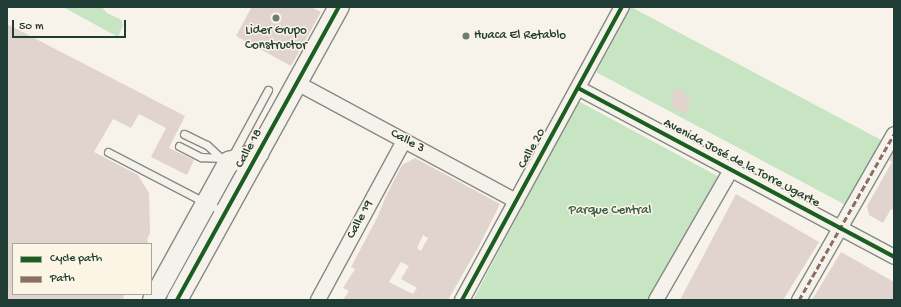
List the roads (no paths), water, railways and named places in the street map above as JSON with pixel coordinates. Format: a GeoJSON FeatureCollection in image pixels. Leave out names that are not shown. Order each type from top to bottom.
{"type":"FeatureCollection","features":[{"type":"Feature","properties":{"kind":"street","name":"Calle 18"},"geometry":{"type":"LineString","coordinates":[[178,300],[339,7]]}},
{"type":"Feature","properties":{"kind":"street","name":"Calle 20"},"geometry":{"type":"LineString","coordinates":[[462,300],[622,7]]}},
{"type":"Feature","properties":{"kind":"street","name":"Calle 3"},"geometry":{"type":"LineString","coordinates":[[297,83],[516,200]]}},
{"type":"Feature","properties":{"kind":"street","name":"Avenida José de la Torre Ugarte"},"geometry":{"type":"LineString","coordinates":[[578,88],[894,257]]}},
{"type":"Feature","properties":{"kind":"street"},"geometry":{"type":"LineString","coordinates":[[799,300],[894,134]]}},
{"type":"Feature","properties":{"kind":"street","name":"Calle 19"},"geometry":{"type":"LineString","coordinates":[[318,300],[404,141]]}},
{"type":"Feature","properties":{"kind":"street","name":"Calle 18"},"geometry":{"type":"LineString","coordinates":[[153,300],[207,203],[225,160],[259,153]]}},
{"type":"Feature","properties":{"kind":"street"},"geometry":{"type":"LineString","coordinates":[[656,300],[731,170]]}},
{"type":"Feature","properties":{"kind":"lane"},"geometry":{"type":"LineString","coordinates":[[225,160],[268,90]]}},
{"type":"Feature","properties":{"kind":"lane"},"geometry":{"type":"LineString","coordinates":[[184,134],[207,145],[225,160]]}},
{"type":"Feature","properties":{"kind":"lane"},"geometry":{"type":"LineString","coordinates":[[179,146],[201,157],[225,160]]}},
{"type":"Feature","properties":{"kind":"lane"},"geometry":{"type":"LineString","coordinates":[[108,152],[225,213]]}},
{"type":"Feature","properties":{"kind":"place","name":"Lider Grupo Constructor"},"geometry":{"type":"Point","coordinates":[276,18]}},
{"type":"Feature","properties":{"kind":"place","name":"Huaca El Retablo"},"geometry":{"type":"Point","coordinates":[466,36]}},
{"type":"Feature","properties":{"kind":"park label","name":"Parque Central"},"geometry":{"type":"Point","coordinates":[610,211]}}]}
